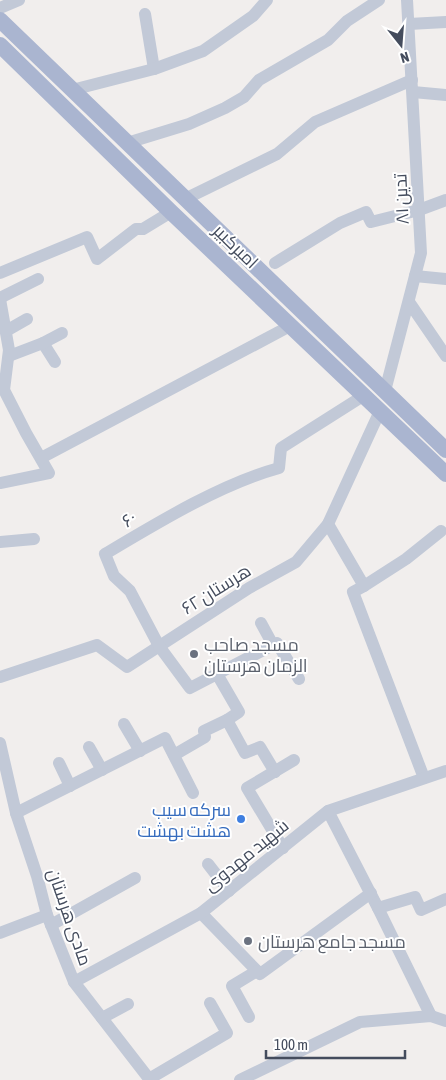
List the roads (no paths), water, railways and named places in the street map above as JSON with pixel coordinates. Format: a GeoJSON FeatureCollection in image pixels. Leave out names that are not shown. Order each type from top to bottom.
{"type":"FeatureCollection","features":[{"type":"Feature","properties":{"kind":"main road","name":"امیرکبیر"},"geometry":{"type":"LineString","coordinates":[[0,20],[446,450]]}},
{"type":"Feature","properties":{"kind":"main road","name":"امیرکبیر"},"geometry":{"type":"LineString","coordinates":[[0,45],[171,212],[446,474]]}},
{"type":"Feature","properties":{"kind":"main road"},"geometry":{"type":"LineString","coordinates":[[30,74],[42,61]]}},
{"type":"Feature","properties":{"kind":"street"},"geometry":{"type":"LineString","coordinates":[[0,8],[19,0]]}},
{"type":"Feature","properties":{"kind":"street"},"geometry":{"type":"LineString","coordinates":[[72,90],[154,69],[203,51],[253,16],[267,0]]}},
{"type":"Feature","properties":{"kind":"street"},"geometry":{"type":"LineString","coordinates":[[127,143],[189,124],[238,101],[259,80],[322,44],[347,21],[378,0]]}},
{"type":"Feature","properties":{"kind":"street","name":"تدین ۸۱"},"geometry":{"type":"LineString","coordinates":[[385,391],[422,253],[407,0]]}},
{"type":"Feature","properties":{"kind":"street"},"geometry":{"type":"LineString","coordinates":[[145,14],[154,69]]}},
{"type":"Feature","properties":{"kind":"street"},"geometry":{"type":"LineString","coordinates":[[409,24],[446,22]]}},
{"type":"Feature","properties":{"kind":"street"},"geometry":{"type":"LineString","coordinates":[[185,198],[277,154],[315,122],[412,86],[446,95]]}},
{"type":"Feature","properties":{"kind":"street"},"geometry":{"type":"LineString","coordinates":[[275,262],[340,222],[366,212],[372,222],[419,210],[446,200]]}},
{"type":"Feature","properties":{"kind":"street"},"geometry":{"type":"LineString","coordinates":[[0,272],[87,237],[97,259],[136,229],[143,229],[171,212]]}},
{"type":"Feature","properties":{"kind":"street"},"geometry":{"type":"LineString","coordinates":[[415,276],[446,280]]}},
{"type":"Feature","properties":{"kind":"street"},"geometry":{"type":"LineString","coordinates":[[0,483],[49,473],[26,434],[4,390],[9,350],[0,298],[38,279]]}},
{"type":"Feature","properties":{"kind":"street"},"geometry":{"type":"LineString","coordinates":[[408,302],[446,356]]}},
{"type":"Feature","properties":{"kind":"street"},"geometry":{"type":"LineString","coordinates":[[6,330],[27,319]]}},
{"type":"Feature","properties":{"kind":"street"},"geometry":{"type":"LineString","coordinates":[[41,458],[290,326]]}},
{"type":"Feature","properties":{"kind":"street"},"geometry":{"type":"LineString","coordinates":[[9,356],[43,343],[62,333]]}},
{"type":"Feature","properties":{"kind":"street"},"geometry":{"type":"LineString","coordinates":[[43,343],[55,362]]}},
{"type":"Feature","properties":{"kind":"street","name":"۶۰"},"geometry":{"type":"LineString","coordinates":[[218,674],[190,688],[159,646],[130,591],[114,576],[105,554],[155,524],[226,488],[279,468],[281,448],[363,396]]}},
{"type":"Feature","properties":{"kind":"street","name":"هرستان ۶۲"},"geometry":{"type":"LineString","coordinates":[[0,677],[97,645],[127,667],[249,588],[296,562],[328,524],[380,412]]}},
{"type":"Feature","properties":{"kind":"street"},"geometry":{"type":"LineString","coordinates":[[328,524],[364,586]]}},
{"type":"Feature","properties":{"kind":"street"},"geometry":{"type":"LineString","coordinates":[[424,778],[353,592],[406,559],[441,531]]}},
{"type":"Feature","properties":{"kind":"street"},"geometry":{"type":"LineString","coordinates":[[0,542],[34,539]]}},
{"type":"Feature","properties":{"kind":"street"},"geometry":{"type":"LineString","coordinates":[[261,623],[273,645]]}},
{"type":"Feature","properties":{"kind":"street"},"geometry":{"type":"LineString","coordinates":[[174,754],[205,737],[204,731],[239,712],[218,674],[277,643],[299,679]]}},
{"type":"Feature","properties":{"kind":"street"},"geometry":{"type":"LineString","coordinates":[[227,720],[245,752],[260,747],[274,772]]}},
{"type":"Feature","properties":{"kind":"street"},"geometry":{"type":"LineString","coordinates":[[124,724],[140,751]]}},
{"type":"Feature","properties":{"kind":"street"},"geometry":{"type":"LineString","coordinates":[[16,813],[165,738],[193,793]]}},
{"type":"Feature","properties":{"kind":"street","name":"مادی هرستان"},"geometry":{"type":"LineString","coordinates":[[0,743],[16,813],[37,876],[49,920],[74,982],[149,1080]]}},
{"type":"Feature","properties":{"kind":"street"},"geometry":{"type":"LineString","coordinates":[[89,747],[102,770]]}},
{"type":"Feature","properties":{"kind":"street"},"geometry":{"type":"LineString","coordinates":[[283,848],[247,788],[294,760]]}},
{"type":"Feature","properties":{"kind":"street"},"geometry":{"type":"LineString","coordinates":[[59,763],[70,786]]}},
{"type":"Feature","properties":{"kind":"street","name":"شهید مهدوی"},"geometry":{"type":"LineString","coordinates":[[74,982],[201,914],[328,811],[446,771]]}},
{"type":"Feature","properties":{"kind":"street"},"geometry":{"type":"LineString","coordinates":[[328,811],[371,893],[431,1016]]}},
{"type":"Feature","properties":{"kind":"street"},"geometry":{"type":"LineString","coordinates":[[208,864],[229,891]]}},
{"type":"Feature","properties":{"kind":"street"},"geometry":{"type":"LineString","coordinates":[[0,933],[49,920],[135,878]]}},
{"type":"Feature","properties":{"kind":"street"},"geometry":{"type":"LineString","coordinates":[[201,914],[260,974],[371,893]]}},
{"type":"Feature","properties":{"kind":"street"},"geometry":{"type":"LineString","coordinates":[[378,908],[415,897],[421,910],[446,899]]}},
{"type":"Feature","properties":{"kind":"street"},"geometry":{"type":"LineString","coordinates":[[249,1017],[232,986],[257,971]]}},
{"type":"Feature","properties":{"kind":"street"},"geometry":{"type":"LineString","coordinates":[[149,1080],[227,1033],[210,1003]]}},
{"type":"Feature","properties":{"kind":"street"},"geometry":{"type":"LineString","coordinates":[[102,1018],[128,1004]]}},
{"type":"Feature","properties":{"kind":"street"},"geometry":{"type":"LineString","coordinates":[[240,1080],[360,1022],[431,1016],[446,1022]]}},
{"type":"Feature","properties":{"kind":"place","name":"مسجد صاحب الزمان هرستان"},"geometry":{"type":"Point","coordinates":[194,654]}},
{"type":"Feature","properties":{"kind":"place","name":"سرکه سیب هشت بهشت"},"geometry":{"type":"Point","coordinates":[241,819]}},
{"type":"Feature","properties":{"kind":"place","name":"مسجد جامع هرستان"},"geometry":{"type":"Point","coordinates":[248,941]}}]}
